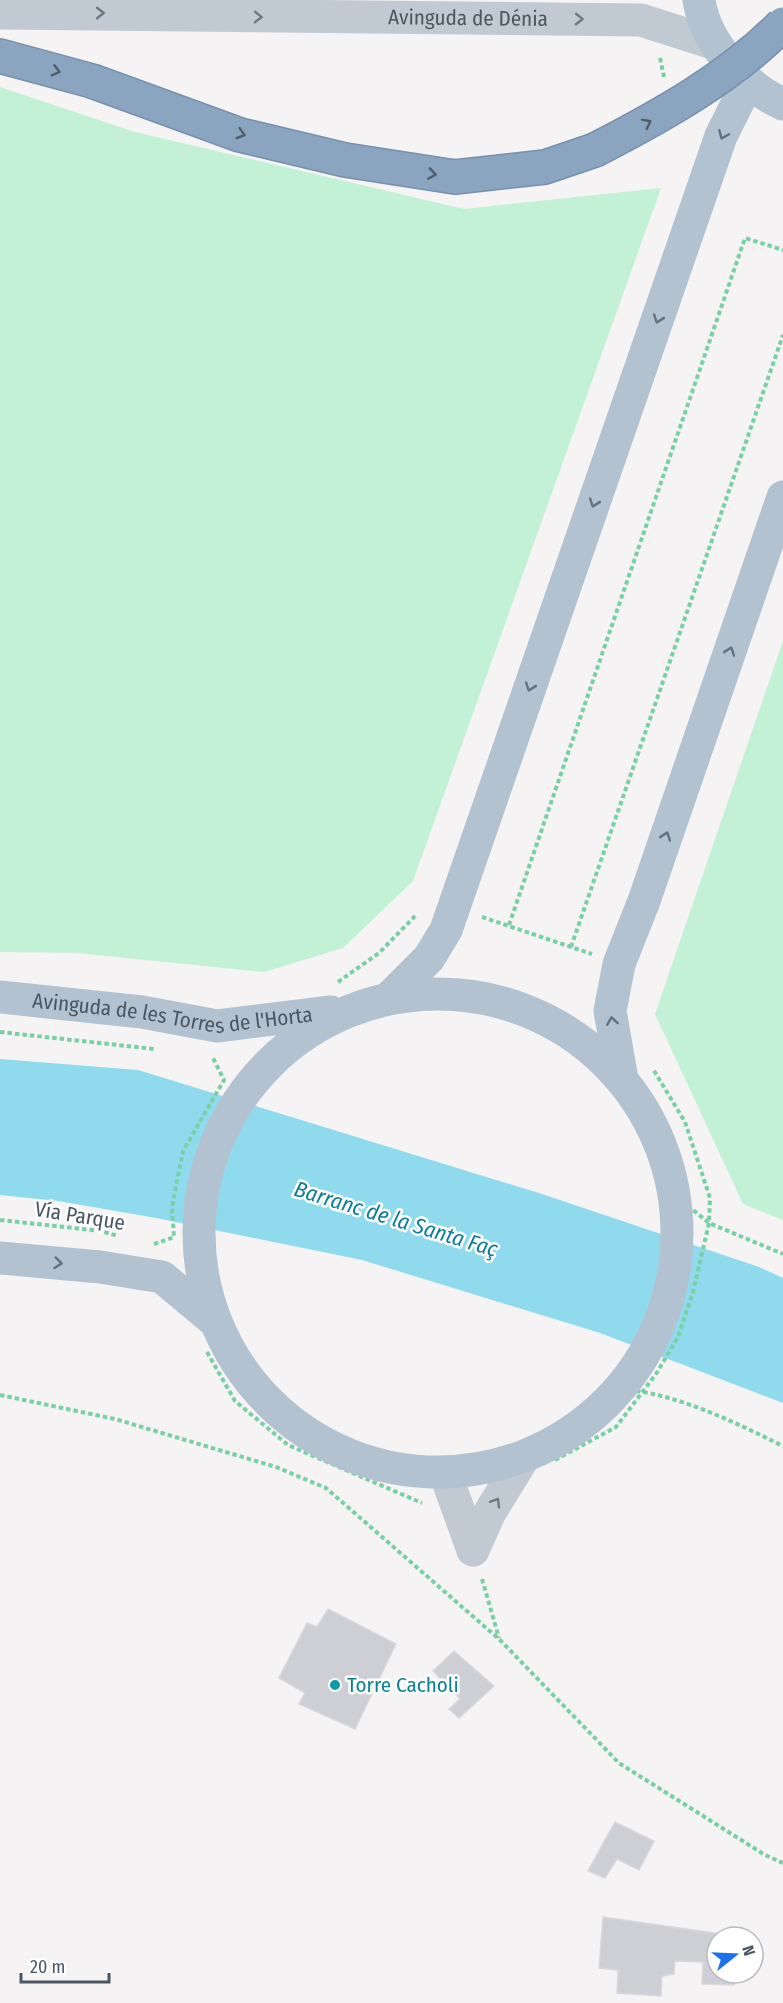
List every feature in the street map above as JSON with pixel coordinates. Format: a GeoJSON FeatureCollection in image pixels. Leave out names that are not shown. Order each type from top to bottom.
{"type":"FeatureCollection","features":[{"type":"Feature","properties":{"kind":"highway"},"geometry":{"type":"LineString","coordinates":[[0,56],[92,81],[240,135],[356,162],[455,177],[544,167],[595,150],[664,114],[767,41],[783,24]]}},
{"type":"Feature","properties":{"kind":"main road"},"geometry":{"type":"LineString","coordinates":[[699,0],[716,44],[748,82],[783,104]]}},
{"type":"Feature","properties":{"kind":"main road"},"geometry":{"type":"LineString","coordinates":[[390,997],[429,958],[446,930],[721,136],[748,82]]}},
{"type":"Feature","properties":{"kind":"main road"},"geometry":{"type":"LineString","coordinates":[[622,1079],[610,1011],[620,964],[644,901],[783,497]]}},
{"type":"Feature","properties":{"kind":"main road"},"geometry":{"type":"LineString","coordinates":[[0,1258],[100,1267],[149,1260],[211,1335],[234,1358],[261,1394],[296,1425],[327,1445],[365,1461],[401,1470],[445,1473],[539,1459],[562,1438],[638,1382],[667,1303],[676,1260],[692,1221],[656,1131],[640,1103],[622,1079],[577,1037],[521,1007],[475,995],[442,992],[338,999],[287,1045],[238,1080],[208,1167],[201,1201],[198,1240],[211,1335]]}},
{"type":"Feature","properties":{"kind":"main road","name":"Avinguda de les Torres de l'Horta"},"geometry":{"type":"LineString","coordinates":[[0,997],[142,1012],[214,1041],[338,999]]}},
{"type":"Feature","properties":{"kind":"street","name":"Avinguda de Dénia"},"geometry":{"type":"LineString","coordinates":[[0,14],[641,20],[716,44]]}},
{"type":"Feature","properties":{"kind":"street"},"geometry":{"type":"LineString","coordinates":[[473,1550],[490,1512],[539,1459]]}},
{"type":"Feature","properties":{"kind":"street"},"geometry":{"type":"LineString","coordinates":[[445,1473],[473,1550]]}},
{"type":"Feature","properties":{"kind":"path"},"geometry":{"type":"LineString","coordinates":[[660,25],[660,60],[665,82]]}},
{"type":"Feature","properties":{"kind":"path"},"geometry":{"type":"LineString","coordinates":[[509,925],[745,238],[783,250]]}},
{"type":"Feature","properties":{"kind":"path"},"geometry":{"type":"LineString","coordinates":[[571,947],[783,335]]}},
{"type":"Feature","properties":{"kind":"path"},"geometry":{"type":"LineString","coordinates":[[338,999],[423,908]]}},
{"type":"Feature","properties":{"kind":"path"},"geometry":{"type":"LineString","coordinates":[[0,1032],[158,1049]]}},
{"type":"Feature","properties":{"kind":"path"},"geometry":{"type":"LineString","coordinates":[[214,1041],[238,1080]]}},
{"type":"Feature","properties":{"kind":"path","name":"Vía Parque"},"geometry":{"type":"LineString","coordinates":[[149,1260],[174,1237],[172,1207],[183,1151],[238,1080]]}},
{"type":"Feature","properties":{"kind":"path"},"geometry":{"type":"LineString","coordinates":[[539,1459],[616,1427],[638,1382],[678,1337],[693,1292],[692,1221],[710,1198]]}},
{"type":"Feature","properties":{"kind":"path","name":"Vía Parque"},"geometry":{"type":"LineString","coordinates":[[0,1221],[101,1231],[120,1236]]}},
{"type":"Feature","properties":{"kind":"path"},"geometry":{"type":"LineString","coordinates":[[692,1221],[783,1254]]}},
{"type":"Feature","properties":{"kind":"path"},"geometry":{"type":"LineString","coordinates":[[211,1335],[235,1401],[288,1445],[396,1489],[437,1510],[456,1505]]}},
{"type":"Feature","properties":{"kind":"path"},"geometry":{"type":"LineString","coordinates":[[638,1382],[724,1417],[783,1446]]}},
{"type":"Feature","properties":{"kind":"path"},"geometry":{"type":"LineString","coordinates":[[0,1395],[115,1419],[276,1467],[326,1488],[500,1640],[619,1762],[765,1855],[783,1863]]}},
{"type":"Feature","properties":{"kind":"path"},"geometry":{"type":"LineString","coordinates":[[473,1550],[500,1640]]}},
{"type":"Feature","properties":{"kind":"green space"},"geometry":{"type":"Polygon","coordinates":[[[0,87],[135,132],[464,209],[661,188],[413,881],[343,948],[264,972],[77,953],[0,952],[0,87]]]}},
{"type":"Feature","properties":{"kind":"green space"},"geometry":{"type":"Polygon","coordinates":[[[783,641],[783,1220],[743,1204],[655,1014],[783,641]]]}},
{"type":"Feature","properties":{"kind":"water","name":"Barranc de la Santa Faç"},"geometry":{"type":"Polygon","coordinates":[[[0,1059],[138,1070],[542,1194],[759,1267],[783,1278],[783,1403],[600,1333],[362,1260],[156,1218],[58,1201],[0,1195],[0,1059]]]}},
{"type":"Feature","properties":{"kind":"building"},"geometry":{"type":"Polygon","coordinates":[[[328,1609],[396,1644],[355,1729],[299,1704],[305,1693],[279,1678],[307,1623],[317,1627],[328,1609]]]}},
{"type":"Feature","properties":{"kind":"building"},"geometry":{"type":"Polygon","coordinates":[[[454,1651],[494,1686],[459,1718],[449,1709],[460,1699],[433,1671],[454,1651]]]}},
{"type":"Feature","properties":{"kind":"building"},"geometry":{"type":"Polygon","coordinates":[[[615,1822],[654,1841],[639,1870],[617,1859],[605,1878],[588,1871],[615,1822]]]}},
{"type":"Feature","properties":{"kind":"building"},"geometry":{"type":"Polygon","coordinates":[[[603,1917],[705,1932],[705,1984],[702,1984],[703,1962],[675,1961],[674,1974],[662,1976],[661,1996],[617,1993],[618,1970],[599,1968],[603,1917]]]}},
{"type":"Feature","properties":{"kind":"place","name":"Torre Cacholi"},"geometry":{"type":"Point","coordinates":[335,1685]}}]}
